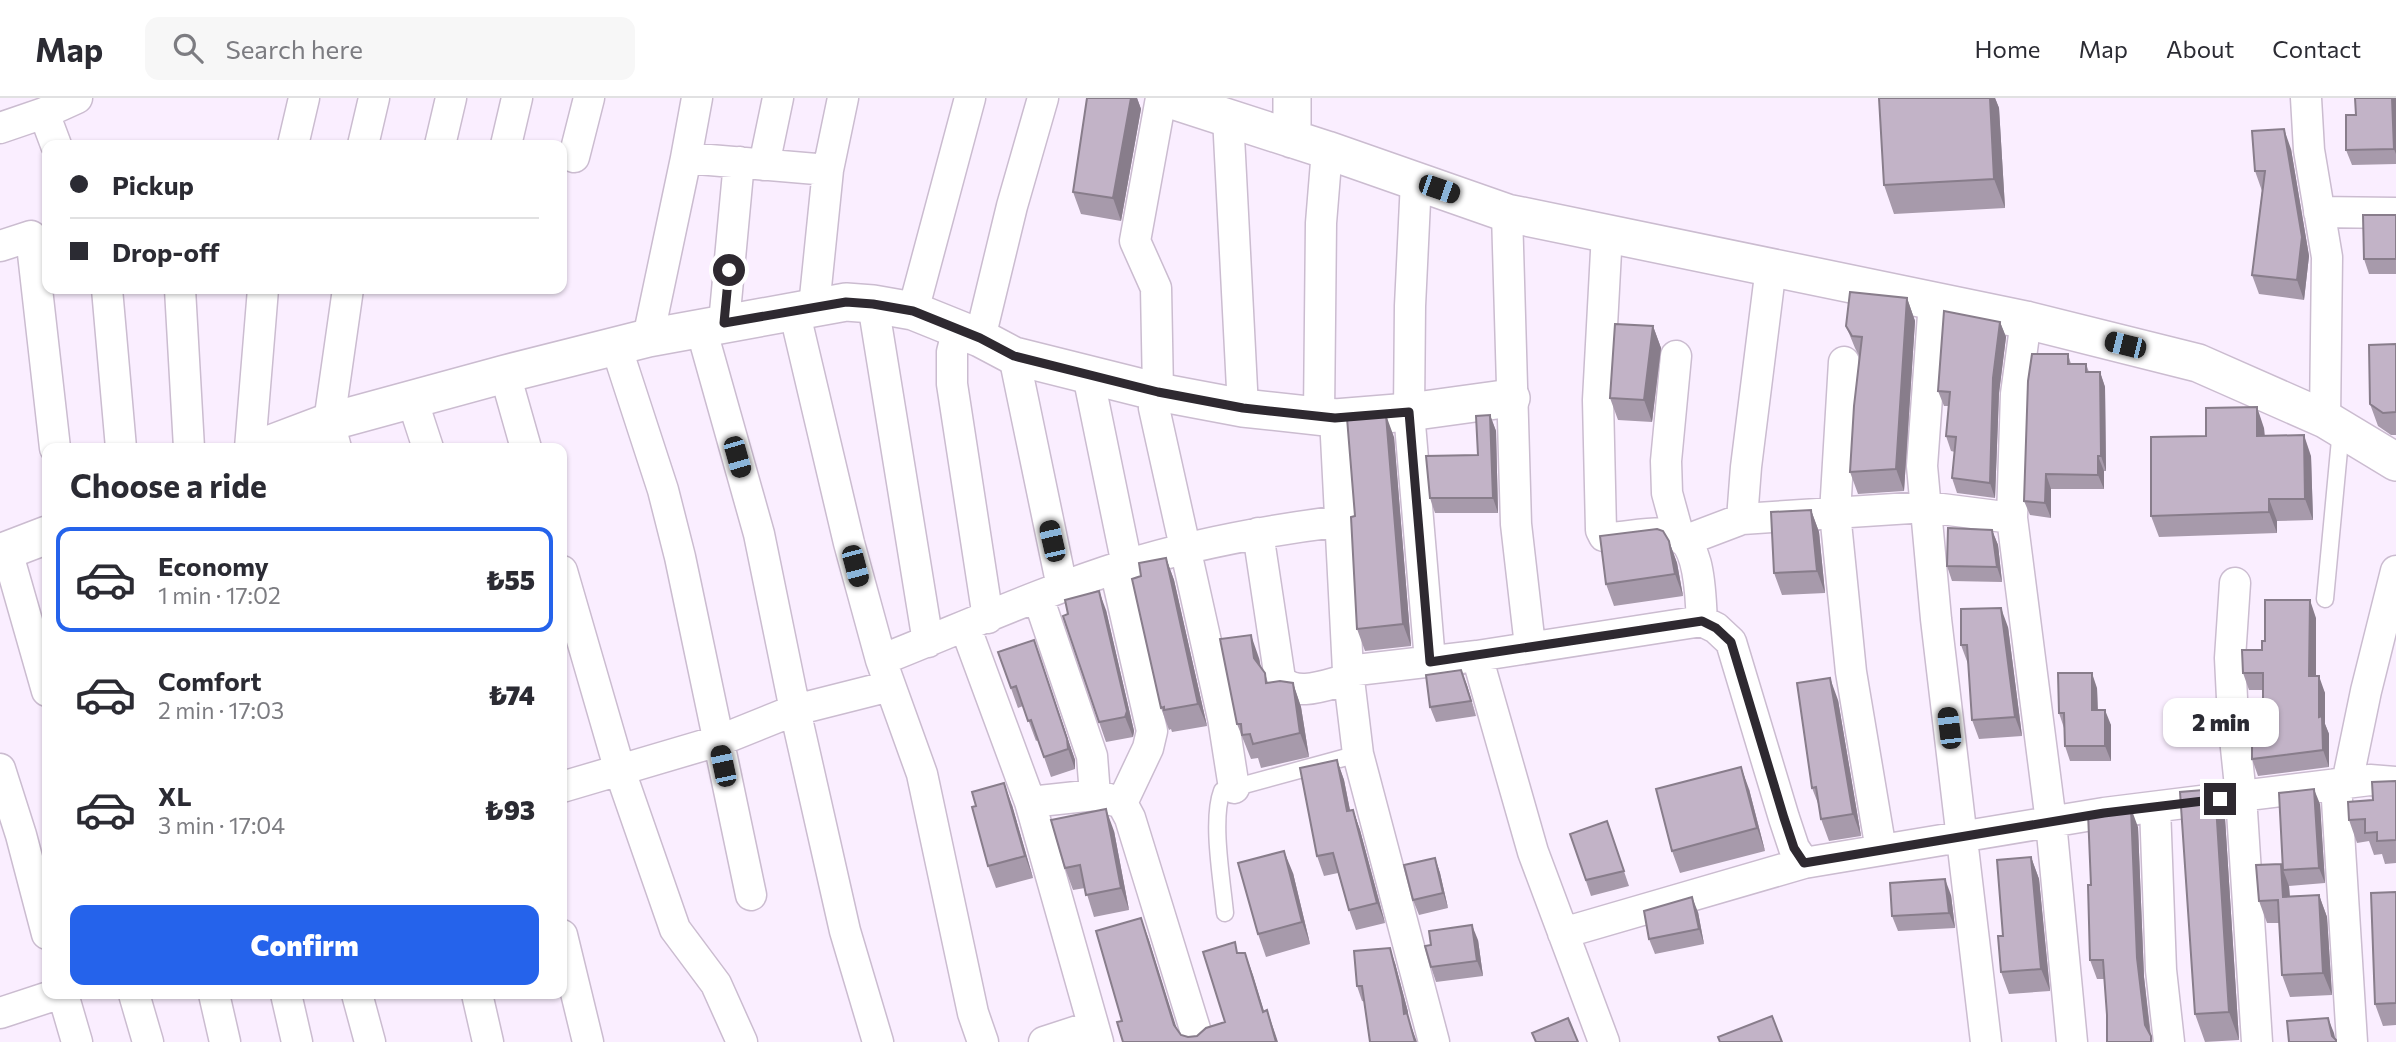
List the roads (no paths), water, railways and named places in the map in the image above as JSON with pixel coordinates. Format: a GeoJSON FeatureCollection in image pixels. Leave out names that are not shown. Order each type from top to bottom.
{"type":"FeatureCollection","features":[{"type":"Feature","properties":{"kind":"street"},"geometry":{"type":"LineString","coordinates":[[0,128],[77,98]]}},
{"type":"Feature","properties":{"kind":"street"},"geometry":{"type":"LineString","coordinates":[[294,140],[304,98]]}},
{"type":"Feature","properties":{"kind":"street"},"geometry":{"type":"LineString","coordinates":[[364,140],[373,98]]}},
{"type":"Feature","properties":{"kind":"street"},"geometry":{"type":"LineString","coordinates":[[441,140],[450,98]]}},
{"type":"Feature","properties":{"kind":"street"},"geometry":{"type":"LineString","coordinates":[[507,140],[517,98]]}},
{"type":"Feature","properties":{"kind":"street"},"geometry":{"type":"LineString","coordinates":[[574,157],[589,98]]}},
{"type":"Feature","properties":{"kind":"street"},"geometry":{"type":"LineString","coordinates":[[696,98],[686,158],[632,342],[751,895]]}},
{"type":"Feature","properties":{"kind":"street"},"geometry":{"type":"LineString","coordinates":[[778,98],[752,163],[713,326],[845,931],[878,1042]]}},
{"type":"Feature","properties":{"kind":"street"},"geometry":{"type":"LineString","coordinates":[[843,98],[804,308],[849,543],[886,673],[922,774],[973,1013],[983,1042]]}},
{"type":"Feature","properties":{"kind":"street"},"geometry":{"type":"LineString","coordinates":[[913,311],[970,98]]}},
{"type":"Feature","properties":{"kind":"street"},"geometry":{"type":"LineString","coordinates":[[1043,98],[1012,206],[969,333],[952,352],[951,384],[977,622],[1095,1034],[1044,1042]]}},
{"type":"Feature","properties":{"kind":"street"},"geometry":{"type":"LineString","coordinates":[[1234,788],[1223,718],[1154,408],[1158,392],[1156,288],[1136,241],[1164,98],[1326,149],[1507,213],[2026,320],[2198,363],[2333,424],[2396,462]]}},
{"type":"Feature","properties":{"kind":"street"},"geometry":{"type":"LineString","coordinates":[[1292,98],[1292,139]]}},
{"type":"Feature","properties":{"kind":"street"},"geometry":{"type":"LineString","coordinates":[[2306,98],[2309,150],[2327,257],[2333,424]]}},
{"type":"Feature","properties":{"kind":"street"},"geometry":{"type":"LineString","coordinates":[[44,113],[54,140]]}},
{"type":"Feature","properties":{"kind":"street"},"geometry":{"type":"LineString","coordinates":[[1228,117],[1243,408]]}},
{"type":"Feature","properties":{"kind":"street"},"geometry":{"type":"LineString","coordinates":[[1326,149],[1321,223],[1327,417],[1342,521],[1348,675],[1357,754],[1434,1042]]}},
{"type":"Feature","properties":{"kind":"street"},"geometry":{"type":"LineString","coordinates":[[686,158],[828,170]]}},
{"type":"Feature","properties":{"kind":"street"},"geometry":{"type":"LineString","coordinates":[[1416,181],[1410,306],[1409,412],[1430,662]]}},
{"type":"Feature","properties":{"kind":"street"},"geometry":{"type":"LineString","coordinates":[[2319,212],[2396,213]]}},
{"type":"Feature","properties":{"kind":"street"},"geometry":{"type":"LineString","coordinates":[[1507,213],[1516,524],[1530,646]]}},
{"type":"Feature","properties":{"kind":"street"},"geometry":{"type":"LineString","coordinates":[[1607,233],[1598,400],[1601,530],[1604,536],[1611,538],[1672,534],[1682,539],[1690,547],[1696,562],[1702,621]]}},
{"type":"Feature","properties":{"kind":"street"},"geometry":{"type":"LineString","coordinates":[[0,246],[39,234],[42,274]]}},
{"type":"Feature","properties":{"kind":"street"},"geometry":{"type":"LineString","coordinates":[[1742,519],[1771,267]]}},
{"type":"Feature","properties":{"kind":"street"},"geometry":{"type":"LineString","coordinates":[[43,294],[55,443]]}},
{"type":"Feature","properties":{"kind":"street"},"geometry":{"type":"LineString","coordinates":[[107,294],[121,443]]}},
{"type":"Feature","properties":{"kind":"street"},"geometry":{"type":"LineString","coordinates":[[180,294],[189,443]]}},
{"type":"Feature","properties":{"kind":"street"},"geometry":{"type":"LineString","coordinates":[[250,443],[263,294]]}},
{"type":"Feature","properties":{"kind":"street"},"geometry":{"type":"LineString","coordinates":[[333,435],[347,294]]}},
{"type":"Feature","properties":{"kind":"street"},"geometry":{"type":"LineString","coordinates":[[1934,301],[1922,467],[1936,619],[1986,1042]]}},
{"type":"Feature","properties":{"kind":"street"},"geometry":{"type":"LineString","coordinates":[[288,443],[333,435],[412,399],[505,373],[632,342],[846,302],[913,311],[969,333],[1014,356],[1158,392],[1243,408],[1327,417],[1409,412],[1511,398]]}},
{"type":"Feature","properties":{"kind":"street"},"geometry":{"type":"LineString","coordinates":[[873,304],[928,642]]}},
{"type":"Feature","properties":{"kind":"street"},"geometry":{"type":"LineString","coordinates":[[2026,320],[2016,394],[2012,518],[2051,822],[2072,1042]]}},
{"type":"Feature","properties":{"kind":"street"},"geometry":{"type":"LineString","coordinates":[[1014,356],[1050,592],[1092,756],[1108,799],[1130,818],[1199,1042]]}},
{"type":"Feature","properties":{"kind":"street"},"geometry":{"type":"LineString","coordinates":[[1676,356],[1666,461],[1667,493],[1682,539]]}},
{"type":"Feature","properties":{"kind":"street"},"geometry":{"type":"LineString","coordinates":[[1843,362],[1835,513],[1851,672],[1881,850]]}},
{"type":"Feature","properties":{"kind":"street"},"geometry":{"type":"LineString","coordinates":[[505,373],[525,443]]}},
{"type":"Feature","properties":{"kind":"street"},"geometry":{"type":"LineString","coordinates":[[1030,802],[1108,799],[1148,748],[1152,730],[1088,374]]}},
{"type":"Feature","properties":{"kind":"street"},"geometry":{"type":"LineString","coordinates":[[412,399],[426,443]]}},
{"type":"Feature","properties":{"kind":"street"},"geometry":{"type":"LineString","coordinates":[[1682,539],[1742,519],[1926,507],[2012,518]]}},
{"type":"Feature","properties":{"kind":"street"},"geometry":{"type":"LineString","coordinates":[[567,786],[718,741],[886,673],[928,642],[1050,592],[1121,567],[1186,548],[1258,533],[1342,521]]}},
{"type":"Feature","properties":{"kind":"street"},"geometry":{"type":"LineString","coordinates":[[1258,533],[1280,679],[1292,689],[1300,690],[1348,675],[1702,621],[1716,628],[1731,642],[1784,818],[1794,848],[1804,863]]}},
{"type":"Feature","properties":{"kind":"street"},"geometry":{"type":"LineString","coordinates":[[42,537],[3,552],[42,675]]}},
{"type":"Feature","properties":{"kind":"street"},"geometry":{"type":"LineString","coordinates":[[2352,1042],[2341,783],[2396,571]]}},
{"type":"Feature","properties":{"kind":"street"},"geometry":{"type":"LineString","coordinates":[[2235,583],[2230,657],[2257,1042]]}},
{"type":"Feature","properties":{"kind":"street"},"geometry":{"type":"LineString","coordinates":[[567,588],[620,771],[675,929],[716,984],[742,1042]]}},
{"type":"Feature","properties":{"kind":"street"},"geometry":{"type":"LineString","coordinates":[[1477,656],[1533,852],[1604,1042]]}},
{"type":"Feature","properties":{"kind":"street"},"geometry":{"type":"LineString","coordinates":[[0,769],[42,915]]}},
{"type":"Feature","properties":{"kind":"street"},"geometry":{"type":"LineString","coordinates":[[1563,933],[1804,863],[2155,807],[2370,779],[2396,782]]}},
{"type":"Feature","properties":{"kind":"street"},"geometry":{"type":"LineString","coordinates":[[2155,807],[2161,970],[2169,1042]]}},
{"type":"Feature","properties":{"kind":"street"},"geometry":{"type":"LineString","coordinates":[[567,956],[588,1042]]}},
{"type":"Feature","properties":{"kind":"street"},"geometry":{"type":"LineString","coordinates":[[0,1013],[43,999]]}},
{"type":"Feature","properties":{"kind":"street"},"geometry":{"type":"LineString","coordinates":[[64,999],[77,1042]]}},
{"type":"Feature","properties":{"kind":"street"},"geometry":{"type":"LineString","coordinates":[[135,999],[148,1042]]}},
{"type":"Feature","properties":{"kind":"street"},"geometry":{"type":"LineString","coordinates":[[215,999],[225,1042]]}},
{"type":"Feature","properties":{"kind":"street"},"geometry":{"type":"LineString","coordinates":[[287,999],[297,1042]]}},
{"type":"Feature","properties":{"kind":"street"},"geometry":{"type":"LineString","coordinates":[[357,999],[370,1042]]}},
{"type":"Feature","properties":{"kind":"street"},"geometry":{"type":"LineString","coordinates":[[478,999],[488,1042]]}},
{"type":"Feature","properties":{"kind":"lane"},"geometry":{"type":"LineString","coordinates":[[2325,599],[2333,424]]}},
{"type":"Feature","properties":{"kind":"lane"},"geometry":{"type":"LineString","coordinates":[[1225,913],[1218,825],[1218,801],[1222,791],[1357,754]]}}]}
